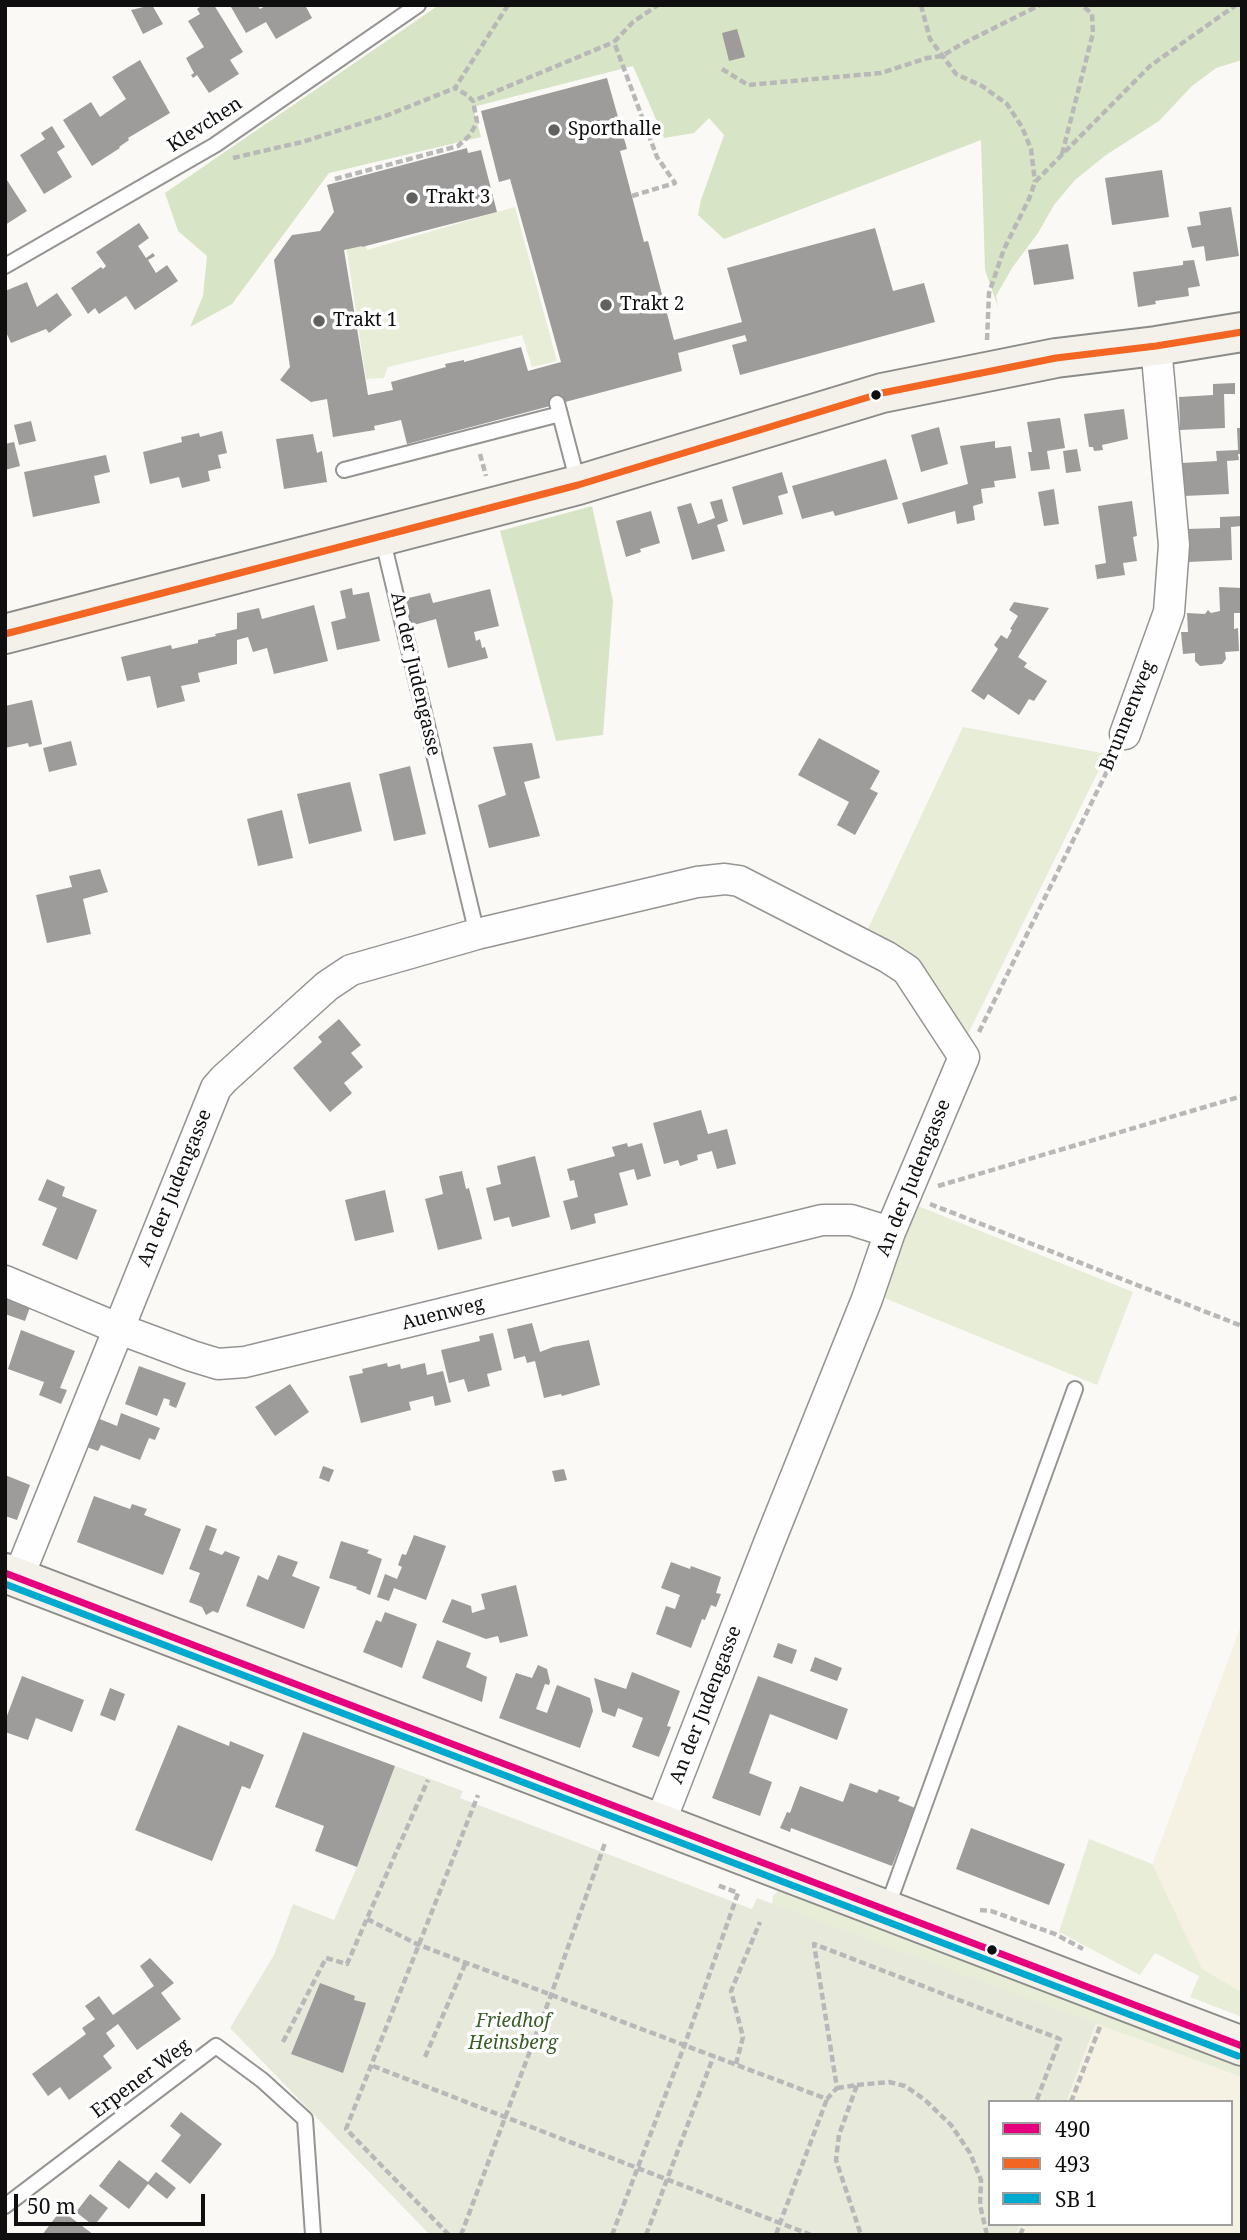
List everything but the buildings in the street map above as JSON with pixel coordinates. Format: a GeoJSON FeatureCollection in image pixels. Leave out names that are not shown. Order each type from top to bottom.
{"type":"FeatureCollection","features":[{"type":"Feature","properties":{"kind":"street"},"geometry":{"type":"LineString","coordinates":[[5,634],[578,485],[881,393],[1056,358],[1242,332]]}},
{"type":"Feature","properties":{"kind":"street","name":"Brunnenweg"},"geometry":{"type":"LineString","coordinates":[[1125,734],[1169,612],[1174,545],[1156,346]]}},
{"type":"Feature","properties":{"kind":"street","name":"An der Judengasse"},"geometry":{"type":"LineString","coordinates":[[12,1576],[216,1088],[224,1079],[327,986],[351,970],[477,934],[697,881],[739,881],[887,957],[907,971],[964,1057],[890,1232],[867,1299],[660,1823]]}},
{"type":"Feature","properties":{"kind":"street","name":"Auenweg"},"geometry":{"type":"LineString","coordinates":[[5,1281],[117,1328],[218,1364],[245,1363],[822,1220],[852,1220],[890,1232]]}},
{"type":"Feature","properties":{"kind":"street"},"geometry":{"type":"LineString","coordinates":[[12,1576],[1242,2046]]}},
{"type":"Feature","properties":{"kind":"lane","name":"Klevchen"},"geometry":{"type":"LineString","coordinates":[[5,266],[215,145],[418,5]]}},
{"type":"Feature","properties":{"kind":"lane"},"geometry":{"type":"LineString","coordinates":[[344,470],[559,409],[578,485]]}},
{"type":"Feature","properties":{"kind":"lane","name":"An der Judengasse"},"geometry":{"type":"LineString","coordinates":[[382,536],[477,934]]}},
{"type":"Feature","properties":{"kind":"lane"},"geometry":{"type":"LineString","coordinates":[[887,1909],[1075,1389]]}},
{"type":"Feature","properties":{"kind":"lane","name":"Erpener Weg"},"geometry":{"type":"LineString","coordinates":[[5,2206],[216,2046],[262,2080],[305,2119],[313,2235]]}},
{"type":"Feature","properties":{"kind":"path"},"geometry":{"type":"LineString","coordinates":[[215,145],[233,158],[290,145],[388,115],[455,88],[509,5]]}},
{"type":"Feature","properties":{"kind":"path"},"geometry":{"type":"LineString","coordinates":[[472,101],[614,42],[634,22],[658,5]]}},
{"type":"Feature","properties":{"kind":"path"},"geometry":{"type":"LineString","coordinates":[[921,5],[930,39],[942,57],[956,74],[982,86],[1007,104],[1022,127],[1031,149],[1035,183],[1030,199],[1004,249],[989,293],[986,372]]}},
{"type":"Feature","properties":{"kind":"path"},"geometry":{"type":"LineString","coordinates":[[722,69],[748,85],[761,86],[881,73],[927,58],[942,57],[960,45],[1040,5]]}},
{"type":"Feature","properties":{"kind":"path"},"geometry":{"type":"LineString","coordinates":[[1062,155],[1093,33],[1092,14],[1082,5]]}},
{"type":"Feature","properties":{"kind":"path"},"geometry":{"type":"LineString","coordinates":[[1035,183],[1150,66],[1236,5]]}},
{"type":"Feature","properties":{"kind":"path"},"geometry":{"type":"LineString","coordinates":[[614,42],[657,157],[675,183],[632,196]]}},
{"type":"Feature","properties":{"kind":"path"},"geometry":{"type":"LineString","coordinates":[[335,179],[458,146],[470,135],[477,122],[472,101],[455,88]]}},
{"type":"Feature","properties":{"kind":"path"},"geometry":{"type":"LineString","coordinates":[[482,460],[486,479]]}},
{"type":"Feature","properties":{"kind":"path","name":"Brunnenweg"},"geometry":{"type":"LineString","coordinates":[[964,1057],[1125,734]]}},
{"type":"Feature","properties":{"kind":"path"},"geometry":{"type":"LineString","coordinates":[[907,1195],[1242,1096]]}},
{"type":"Feature","properties":{"kind":"path"},"geometry":{"type":"LineString","coordinates":[[907,1195],[1242,1326]]}},
{"type":"Feature","properties":{"kind":"path"},"geometry":{"type":"LineString","coordinates":[[283,2042],[326,1958],[347,1964],[428,1780]]}},
{"type":"Feature","properties":{"kind":"path"},"geometry":{"type":"LineString","coordinates":[[449,2235],[346,2129],[478,1795]]}},
{"type":"Feature","properties":{"kind":"path"},"geometry":{"type":"LineString","coordinates":[[461,2235],[605,1843]]}},
{"type":"Feature","properties":{"kind":"path"},"geometry":{"type":"LineString","coordinates":[[612,2235],[685,2044],[738,1893],[717,1885]]}},
{"type":"Feature","properties":{"kind":"path"},"geometry":{"type":"LineString","coordinates":[[367,1919],[419,1945],[827,2099]]}},
{"type":"Feature","properties":{"kind":"path"},"geometry":{"type":"LineString","coordinates":[[736,2064],[743,2037],[731,1991],[760,1922]]}},
{"type":"Feature","properties":{"kind":"path"},"geometry":{"type":"LineString","coordinates":[[837,2088],[814,1944],[1060,2039],[1037,2100]]}},
{"type":"Feature","properties":{"kind":"path"},"geometry":{"type":"LineString","coordinates":[[425,2057],[466,1962]]}},
{"type":"Feature","properties":{"kind":"path"},"geometry":{"type":"LineString","coordinates":[[1072,2100],[1112,1996]]}},
{"type":"Feature","properties":{"kind":"path"},"geometry":{"type":"LineString","coordinates":[[646,2235],[714,2055]]}},
{"type":"Feature","properties":{"kind":"path"},"geometry":{"type":"LineString","coordinates":[[373,2066],[811,2235]]}},
{"type":"Feature","properties":{"kind":"path"},"geometry":{"type":"LineString","coordinates":[[776,2235],[827,2099],[837,2088],[889,2082],[905,2086],[924,2099],[951,2125],[970,2152],[981,2180],[980,2205],[987,2235]]}},
{"type":"Feature","properties":{"kind":"path"},"geometry":{"type":"LineString","coordinates":[[857,2085],[839,2135],[836,2160],[861,2235]]}},
{"type":"Feature","properties":{"kind":"shaded area"},"geometry":{"type":"Polygon","coordinates":[[[1242,1623],[1242,1992],[1202,1969],[1152,1865],[1242,1623]]]}},
{"type":"Feature","properties":{"kind":"shaded area"},"geometry":{"type":"Polygon","coordinates":[[[1096,2023],[1242,2077],[1242,2235],[1016,2235],[1019,2226],[1233,2226],[1233,2100],[1067,2100],[1096,2023]]]}},
{"type":"Feature","properties":{"kind":"green space"},"geometry":{"type":"Polygon","coordinates":[[[439,5],[1242,5],[1242,60],[1216,68],[1192,86],[1159,121],[1106,155],[1075,180],[1054,205],[1038,233],[1012,268],[996,296],[998,307],[985,270],[981,140],[724,239],[698,215],[724,135],[709,118],[694,133],[664,138],[633,66],[473,107],[481,137],[329,173],[232,304],[190,327],[203,296],[207,256],[178,231],[165,193],[439,5]]]}},
{"type":"Feature","properties":{"kind":"green space"},"geometry":{"type":"Polygon","coordinates":[[[515,207],[557,361],[532,367],[522,335],[388,367],[384,378],[366,379],[345,238],[363,235],[367,250],[515,207]]]}},
{"type":"Feature","properties":{"kind":"green space"},"geometry":{"type":"Polygon","coordinates":[[[592,506],[613,601],[603,735],[556,741],[500,531],[592,506]]]}},
{"type":"Feature","properties":{"kind":"green space"},"geometry":{"type":"Polygon","coordinates":[[[963,727],[1107,754],[965,1040],[914,959],[899,945],[866,933],[963,727]]]}},
{"type":"Feature","properties":{"kind":"green space"},"geometry":{"type":"Polygon","coordinates":[[[913,1204],[1133,1292],[1097,1385],[877,1295],[913,1204]]]}},
{"type":"Feature","properties":{"kind":"green space","name":"Friedhof Heinsberg"},"geometry":{"type":"Polygon","coordinates":[[[395,1766],[463,1791],[460,1798],[752,1909],[757,1898],[1096,2023],[1067,2100],[988,2100],[988,2226],[1019,2226],[1016,2235],[430,2235],[230,2028],[274,1955],[293,1904],[334,1920],[395,1766]]]}},
{"type":"Feature","properties":{"kind":"green space"},"geometry":{"type":"Polygon","coordinates":[[[1089,1839],[1152,1864],[1202,1969],[1242,1992],[1242,2017],[1190,1997],[1199,1976],[1155,1953],[1140,1975],[1059,1932],[1089,1839]]]}},
{"type":"Feature","properties":{"kind":"green space"},"geometry":{"type":"Polygon","coordinates":[[[781,1888],[1242,2060],[1242,2077],[772,1904],[773,1896],[781,1888]]]}},
{"type":"Feature","properties":{"kind":"transit line","name":"493"},"geometry":{"type":"LineString","coordinates":[[5,634],[578,485],[882,393],[1056,358],[1242,332]]}},
{"type":"Feature","properties":{"kind":"transit line","name":"490"},"geometry":{"type":"LineString","coordinates":[[5,1573],[1242,2046]]}},
{"type":"Feature","properties":{"kind":"transit line"},"geometry":{"type":"LineString","coordinates":[[5,1584],[1238,2056]]}},
{"type":"Feature","properties":{"kind":"place","name":"Sporthalle"},"geometry":{"type":"Point","coordinates":[554,130]}},
{"type":"Feature","properties":{"kind":"place","name":"Trakt 3"},"geometry":{"type":"Point","coordinates":[412,198]}},
{"type":"Feature","properties":{"kind":"place","name":"Trakt 2"},"geometry":{"type":"Point","coordinates":[606,305]}},
{"type":"Feature","properties":{"kind":"place","name":"Trakt 1"},"geometry":{"type":"Point","coordinates":[319,321]}}]}
